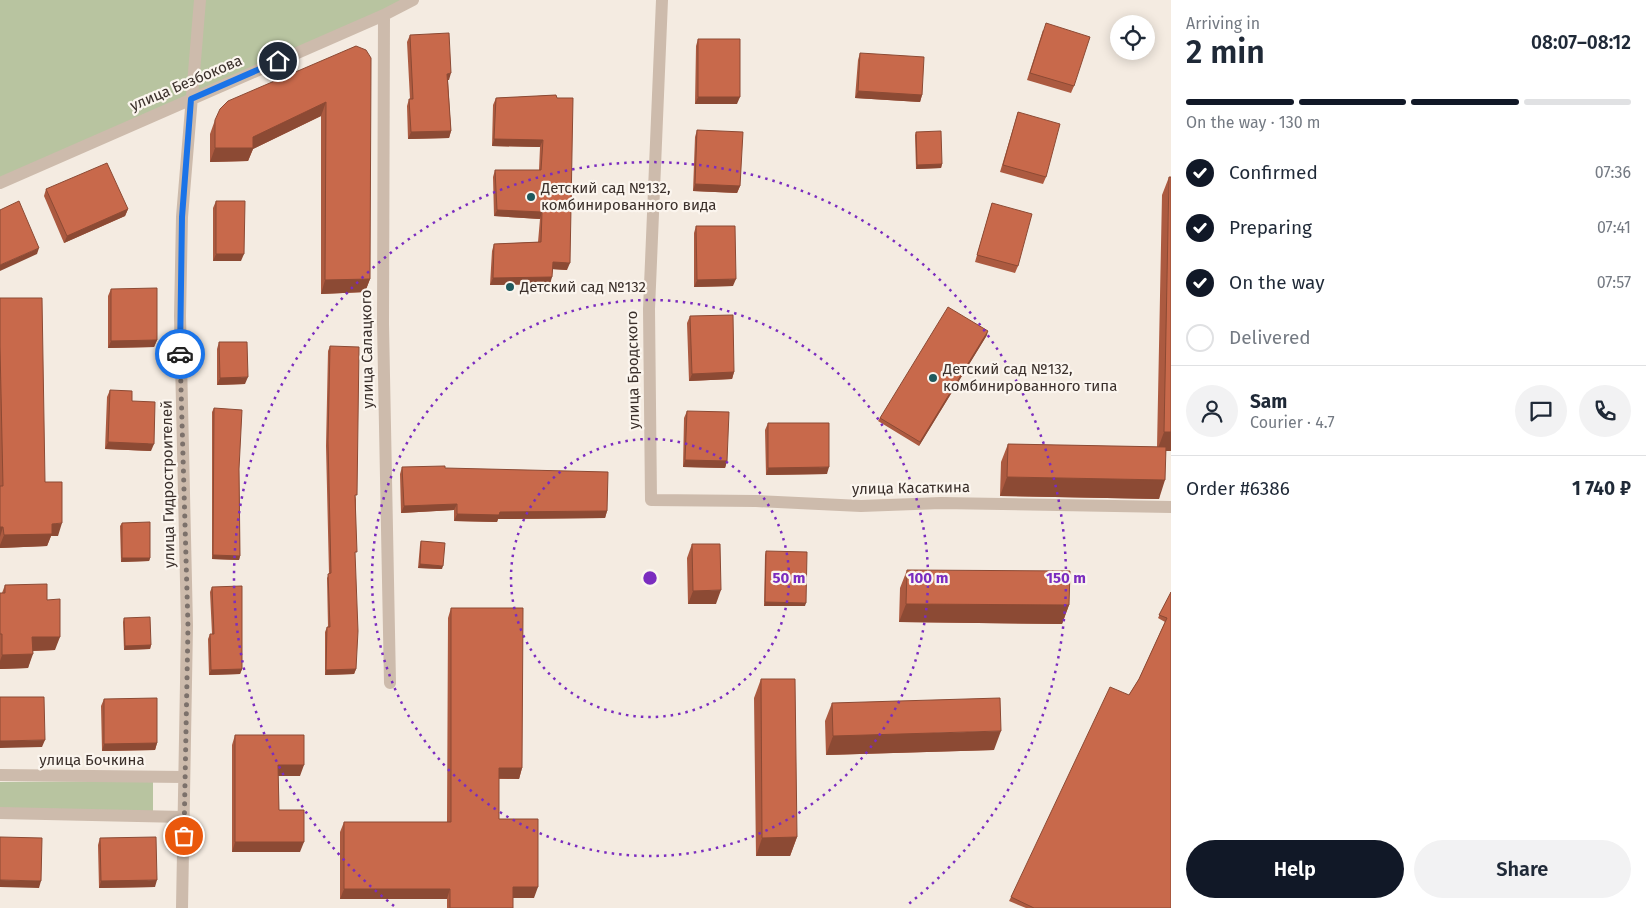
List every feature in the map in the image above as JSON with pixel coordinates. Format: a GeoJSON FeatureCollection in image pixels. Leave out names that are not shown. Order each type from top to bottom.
{"type":"FeatureCollection","features":[{"type":"Feature","properties":{"kind":"street","name":"улица Гидростроителей"},"geometry":{"type":"LineString","coordinates":[[182,908],[188,626],[180,316],[182,217],[200,0]]}},
{"type":"Feature","properties":{"kind":"street","name":"улица Безбокова"},"geometry":{"type":"LineString","coordinates":[[0,183],[384,15],[413,0]]}},
{"type":"Feature","properties":{"kind":"street","name":"улица Бродского"},"geometry":{"type":"LineString","coordinates":[[651,500],[649,309],[662,0]]}},
{"type":"Feature","properties":{"kind":"street","name":"улица Салацкого"},"geometry":{"type":"LineString","coordinates":[[384,15],[382,324],[390,683]]}},
{"type":"Feature","properties":{"kind":"street","name":"улица Касаткина"},"geometry":{"type":"LineString","coordinates":[[651,500],[756,501],[861,506],[941,503],[1171,507]]}},
{"type":"Feature","properties":{"kind":"street","name":"улица Бочкина"},"geometry":{"type":"LineString","coordinates":[[0,775],[184,777]]}},
{"type":"Feature","properties":{"kind":"street"},"geometry":{"type":"LineString","coordinates":[[0,814],[184,817]]}},
{"type":"Feature","properties":{"kind":"green space"},"geometry":{"type":"Polygon","coordinates":[[[0,0],[413,0],[0,185],[0,0]]]}},
{"type":"Feature","properties":{"kind":"green space"},"geometry":{"type":"Polygon","coordinates":[[[153,781],[153,813],[0,814],[0,782],[153,781]]]}},
{"type":"Feature","properties":{"kind":"building"},"geometry":{"type":"Polygon","coordinates":[[[1046,23],[1090,37],[1074,86],[1030,73],[1046,23]]]}},
{"type":"Feature","properties":{"kind":"building"},"geometry":{"type":"Polygon","coordinates":[[[449,33],[451,73],[447,74],[451,131],[411,132],[409,99],[413,99],[410,35],[449,33]]]}},
{"type":"Feature","properties":{"kind":"building"},"geometry":{"type":"Polygon","coordinates":[[[698,39],[740,39],[740,97],[698,97],[698,39]]]}},
{"type":"Feature","properties":{"kind":"building"},"geometry":{"type":"Polygon","coordinates":[[[356,46],[366,50],[371,58],[370,279],[325,280],[326,102],[253,137],[253,148],[215,148],[215,120],[220,109],[228,101],[356,46]]]}},
{"type":"Feature","properties":{"kind":"building"},"geometry":{"type":"Polygon","coordinates":[[[860,53],[924,57],[922,95],[858,91],[860,53]]]}},
{"type":"Feature","properties":{"kind":"building","name":"Детский сад №132, комбинированного вида"},"geometry":{"type":"Polygon","coordinates":[[[556,95],[557,98],[573,98],[570,263],[553,262],[552,277],[493,278],[494,244],[541,242],[542,212],[497,210],[495,170],[541,170],[543,140],[494,139],[496,98],[556,95]]]}},
{"type":"Feature","properties":{"kind":"building"},"geometry":{"type":"Polygon","coordinates":[[[1018,112],[1060,124],[1046,177],[1003,165],[1018,112]]]}},
{"type":"Feature","properties":{"kind":"building"},"geometry":{"type":"Polygon","coordinates":[[[697,130],[743,132],[740,186],[695,184],[697,130]]]}},
{"type":"Feature","properties":{"kind":"building"},"geometry":{"type":"Polygon","coordinates":[[[941,131],[942,164],[917,165],[916,132],[941,131]]]}},
{"type":"Feature","properties":{"kind":"building"},"geometry":{"type":"Polygon","coordinates":[[[107,163],[128,209],[67,236],[46,189],[107,163]]]}},
{"type":"Feature","properties":{"kind":"building"},"geometry":{"type":"Polygon","coordinates":[[[1169,177],[1171,177],[1171,432],[1164,432],[1169,177]]]}},
{"type":"Feature","properties":{"kind":"building"},"geometry":{"type":"Polygon","coordinates":[[[19,201],[39,248],[0,265],[0,210],[19,201]]]}},
{"type":"Feature","properties":{"kind":"building"},"geometry":{"type":"Polygon","coordinates":[[[216,201],[245,201],[244,254],[216,254],[216,201]]]}},
{"type":"Feature","properties":{"kind":"building"},"geometry":{"type":"Polygon","coordinates":[[[992,203],[1032,214],[1018,266],[977,255],[992,203]]]}},
{"type":"Feature","properties":{"kind":"building"},"geometry":{"type":"Polygon","coordinates":[[[696,226],[735,226],[736,279],[697,280],[696,226]]]}},
{"type":"Feature","properties":{"kind":"building"},"geometry":{"type":"Polygon","coordinates":[[[157,288],[157,340],[111,341],[111,289],[157,288]]]}},
{"type":"Feature","properties":{"kind":"building"},"geometry":{"type":"Polygon","coordinates":[[[0,298],[42,298],[45,482],[62,482],[62,523],[52,524],[52,534],[4,535],[3,527],[0,527],[0,486],[3,486],[0,298]]]}},
{"type":"Feature","properties":{"kind":"building","name":"Детский сад №132, комбинированного типа"},"geometry":{"type":"Polygon","coordinates":[[[948,307],[988,331],[920,442],[880,418],[948,307]]]}},
{"type":"Feature","properties":{"kind":"building"},"geometry":{"type":"Polygon","coordinates":[[[733,315],[734,372],[692,374],[690,316],[733,315]]]}},
{"type":"Feature","properties":{"kind":"building"},"geometry":{"type":"Polygon","coordinates":[[[219,342],[247,342],[248,377],[220,378],[219,342]]]}},
{"type":"Feature","properties":{"kind":"building"},"geometry":{"type":"Polygon","coordinates":[[[330,346],[359,347],[357,495],[355,495],[358,631],[356,669],[326,670],[327,627],[330,627],[328,574],[331,573],[328,441],[330,346]]]}},
{"type":"Feature","properties":{"kind":"building"},"geometry":{"type":"Polygon","coordinates":[[[110,390],[132,391],[132,401],[155,402],[154,444],[108,442],[110,390]]]}},
{"type":"Feature","properties":{"kind":"building"},"geometry":{"type":"Polygon","coordinates":[[[214,408],[242,410],[239,469],[240,556],[213,555],[214,408]]]}},
{"type":"Feature","properties":{"kind":"building"},"geometry":{"type":"Polygon","coordinates":[[[687,411],[729,412],[727,461],[685,460],[687,411]]]}},
{"type":"Feature","properties":{"kind":"building"},"geometry":{"type":"Polygon","coordinates":[[[768,423],[829,423],[829,467],[768,468],[768,423]]]}},
{"type":"Feature","properties":{"kind":"building"},"geometry":{"type":"Polygon","coordinates":[[[1008,444],[1166,447],[1165,480],[1007,477],[1008,444]]]}},
{"type":"Feature","properties":{"kind":"building"},"geometry":{"type":"Polygon","coordinates":[[[445,466],[445,468],[608,472],[607,511],[500,512],[499,515],[457,514],[457,504],[404,506],[402,467],[445,466]]]}},
{"type":"Feature","properties":{"kind":"building"},"geometry":{"type":"Polygon","coordinates":[[[150,522],[150,558],[122,558],[122,523],[150,522]]]}},
{"type":"Feature","properties":{"kind":"building"},"geometry":{"type":"Polygon","coordinates":[[[421,541],[445,543],[443,566],[420,564],[421,541]]]}},
{"type":"Feature","properties":{"kind":"building"},"geometry":{"type":"Polygon","coordinates":[[[692,544],[720,544],[721,590],[693,591],[692,544]]]}},
{"type":"Feature","properties":{"kind":"building"},"geometry":{"type":"Polygon","coordinates":[[[766,551],[807,552],[806,603],[765,602],[766,551]]]}},
{"type":"Feature","properties":{"kind":"building"},"geometry":{"type":"Polygon","coordinates":[[[907,570],[1070,571],[1069,605],[906,604],[907,570]]]}},
{"type":"Feature","properties":{"kind":"building"},"geometry":{"type":"Polygon","coordinates":[[[47,584],[47,600],[60,599],[60,637],[32,637],[33,654],[2,655],[0,593],[5,593],[5,585],[47,584]]]}},
{"type":"Feature","properties":{"kind":"building"},"geometry":{"type":"Polygon","coordinates":[[[242,586],[242,669],[211,670],[210,634],[214,634],[212,587],[242,586]]]}},
{"type":"Feature","properties":{"kind":"building"},"geometry":{"type":"Polygon","coordinates":[[[1171,592],[1171,908],[1034,908],[1011,897],[1110,687],[1129,695],[1139,679],[1167,618],[1159,615],[1171,592]]]}},
{"type":"Feature","properties":{"kind":"building"},"geometry":{"type":"Polygon","coordinates":[[[451,608],[523,608],[522,768],[499,768],[499,819],[538,819],[538,887],[513,887],[513,908],[450,908],[450,889],[344,889],[344,822],[451,822],[451,608]]]}},
{"type":"Feature","properties":{"kind":"building"},"geometry":{"type":"Polygon","coordinates":[[[150,617],[151,645],[125,646],[124,618],[150,617]]]}},
{"type":"Feature","properties":{"kind":"building"},"geometry":{"type":"Polygon","coordinates":[[[761,679],[795,679],[797,837],[762,838],[761,679]]]}},
{"type":"Feature","properties":{"kind":"building"},"geometry":{"type":"Polygon","coordinates":[[[0,697],[44,697],[45,740],[0,741],[0,697]]]}},
{"type":"Feature","properties":{"kind":"building"},"geometry":{"type":"Polygon","coordinates":[[[157,698],[157,743],[104,744],[104,699],[157,698]]]}},
{"type":"Feature","properties":{"kind":"building"},"geometry":{"type":"Polygon","coordinates":[[[1000,698],[1001,731],[833,736],[832,703],[1000,698]]]}},
{"type":"Feature","properties":{"kind":"building"},"geometry":{"type":"Polygon","coordinates":[[[235,735],[304,735],[304,765],[278,765],[279,810],[304,810],[304,842],[235,842],[235,735]]]}},
{"type":"Feature","properties":{"kind":"building"},"geometry":{"type":"Polygon","coordinates":[[[0,837],[42,838],[41,881],[0,880],[0,837]]]}},
{"type":"Feature","properties":{"kind":"building"},"geometry":{"type":"Polygon","coordinates":[[[156,837],[157,880],[101,881],[100,838],[156,837]]]}},
{"type":"Feature","properties":{"kind":"way so far"},"geometry":{"type":"LineString","coordinates":[[180,354],[188,626],[184,836]]}},
{"type":"Feature","properties":{"kind":"place","name":"Детский сад №132, комбинированного вида"},"geometry":{"type":"Point","coordinates":[531,197]}},
{"type":"Feature","properties":{"kind":"place","name":"Детский сад №132"},"geometry":{"type":"Point","coordinates":[510,287]}},
{"type":"Feature","properties":{"kind":"place","name":"Детский сад №132, комбинированного типа"},"geometry":{"type":"Point","coordinates":[933,378]}},
{"type":"Feature","properties":{"kind":"route"},"geometry":{"type":"LineString","coordinates":[[180,354],[182,217],[191,99],[278,61]]}}]}
